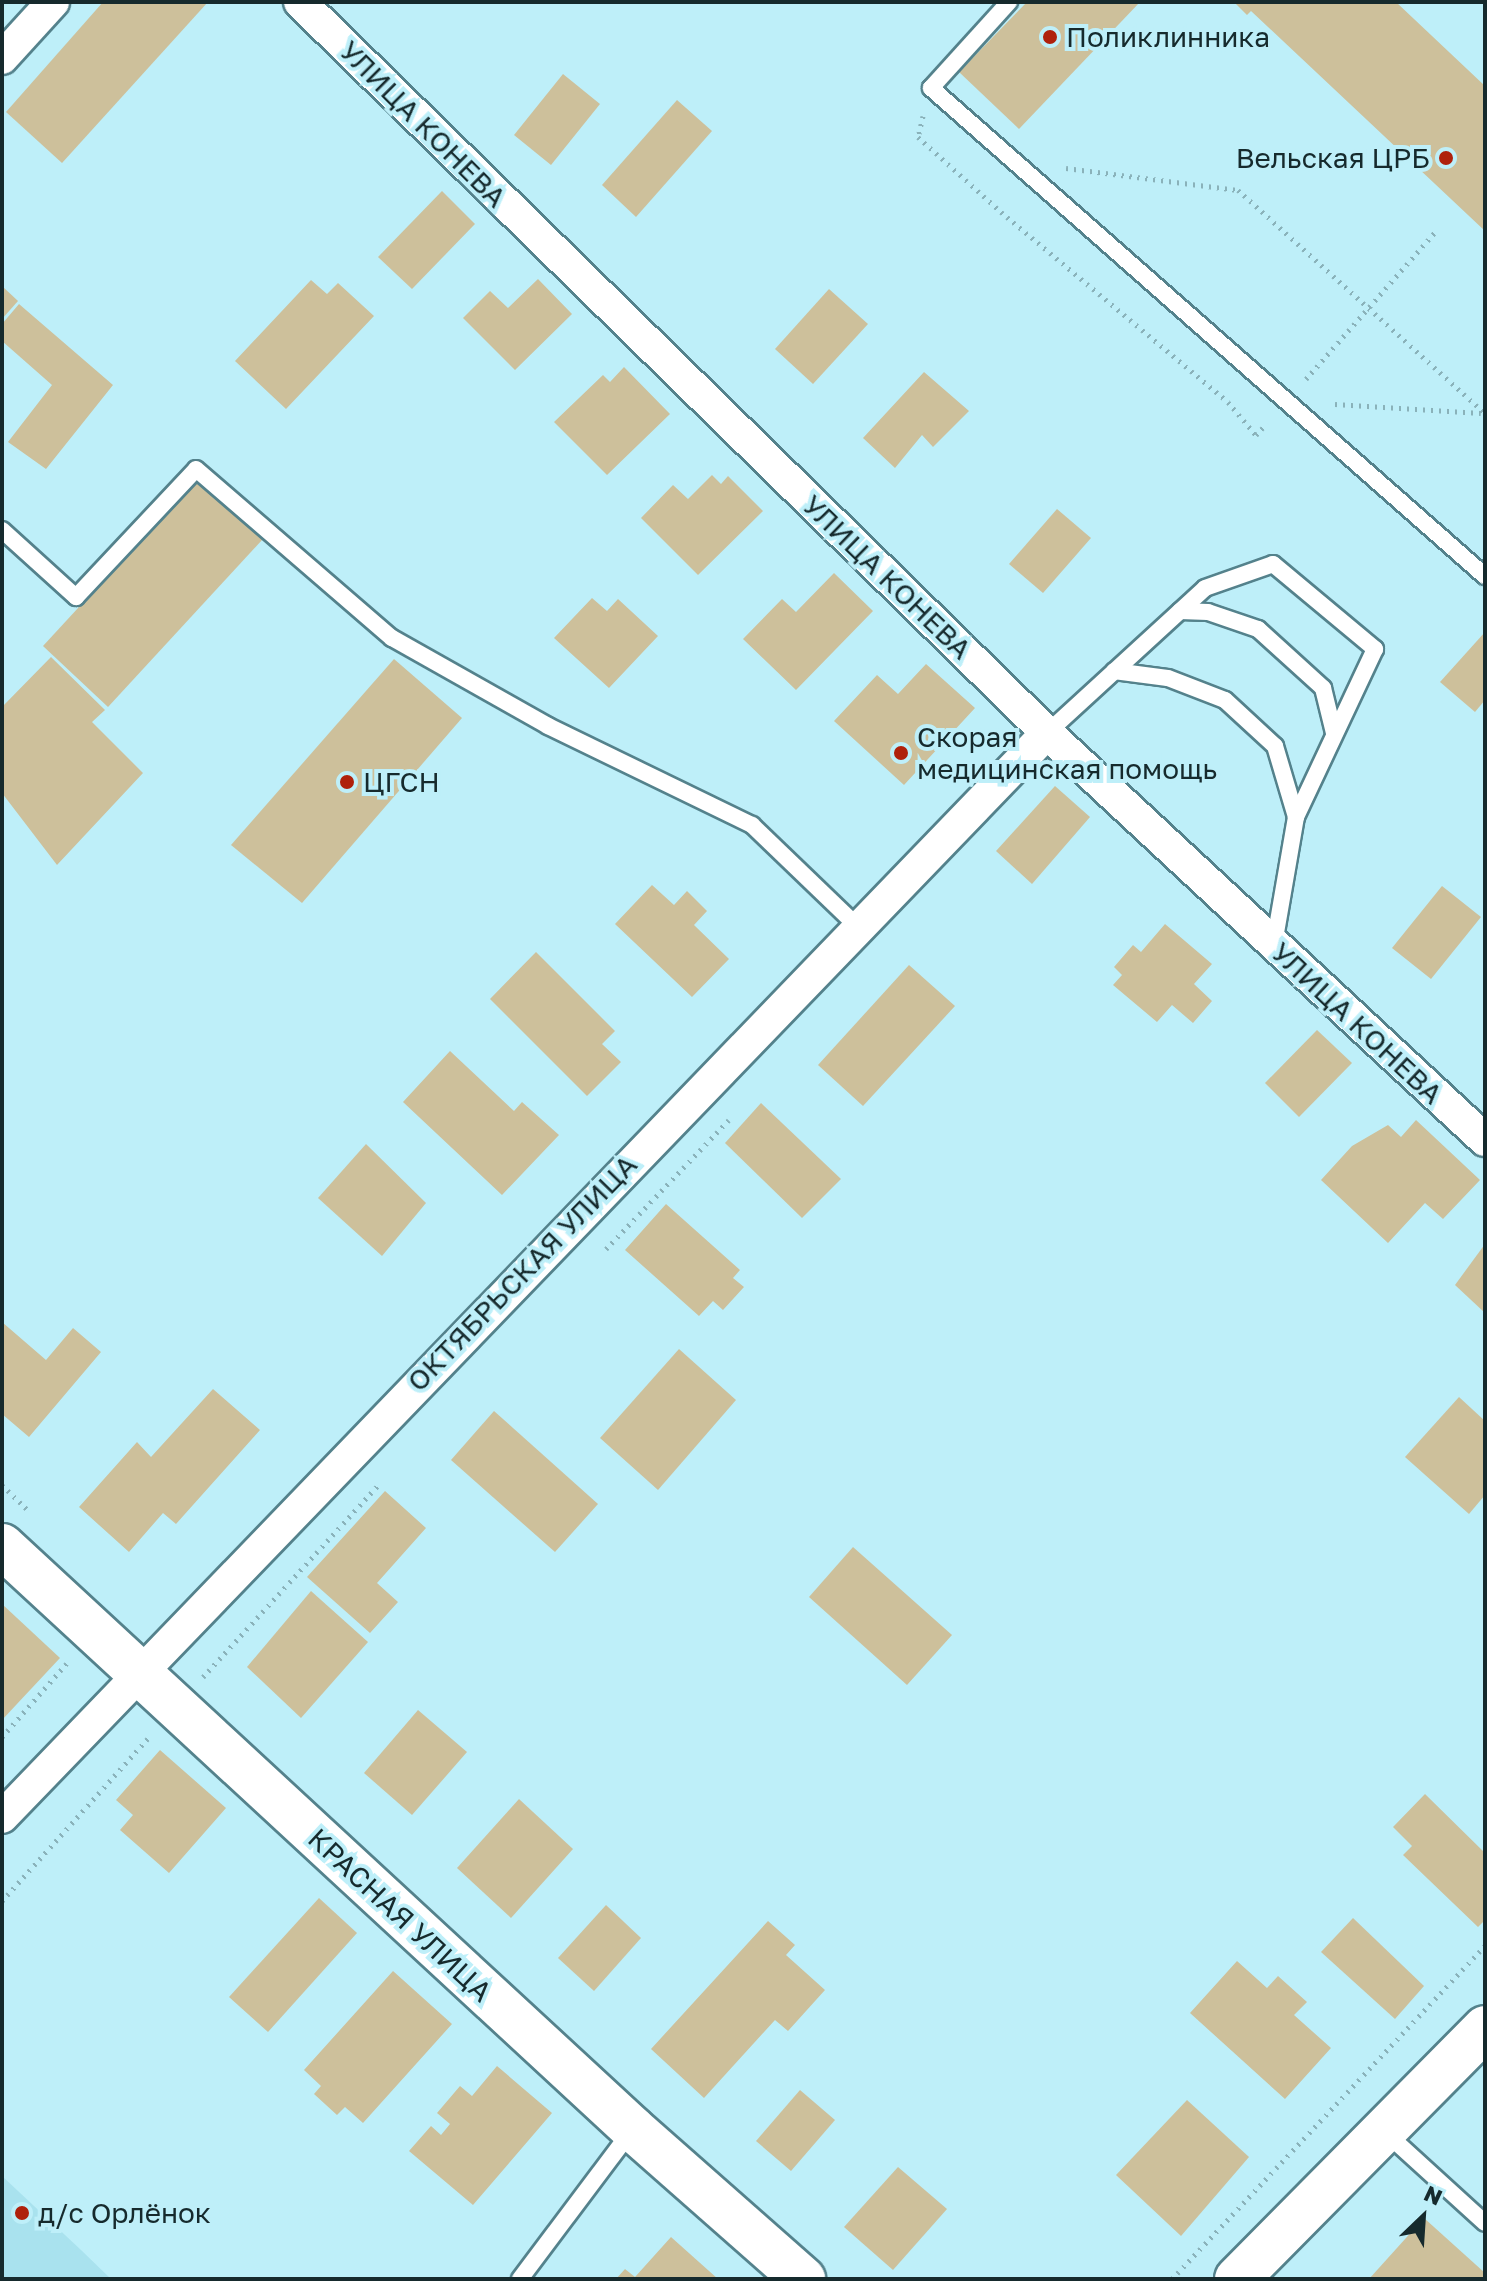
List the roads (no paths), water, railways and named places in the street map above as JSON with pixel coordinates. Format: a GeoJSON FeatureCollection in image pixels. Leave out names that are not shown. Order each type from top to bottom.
{"type":"FeatureCollection","features":[{"type":"Feature","properties":{"kind":"main road","name":"КРАСНАЯ УЛИЦА"},"geometry":{"type":"LineString","coordinates":[[2,1546],[633,2129],[803,2279]]}},
{"type":"Feature","properties":{"kind":"main road"},"geometry":{"type":"LineString","coordinates":[[1237,2279],[1485,2028]]}},
{"type":"Feature","properties":{"kind":"street"},"geometry":{"type":"LineString","coordinates":[[2,58],[53,2]]}},
{"type":"Feature","properties":{"kind":"street","name":"УЛИЦА КОНЕВА"},"geometry":{"type":"LineString","coordinates":[[300,2],[1047,733],[1485,1140]]}},
{"type":"Feature","properties":{"kind":"street","name":"ОКТЯБРЬСКАЯ УЛИЦА"},"geometry":{"type":"LineString","coordinates":[[2,1817],[136,1672],[1047,733]]}},
{"type":"Feature","properties":{"kind":"lane"},"geometry":{"type":"LineString","coordinates":[[1009,2],[931,88],[1485,576]]}},
{"type":"Feature","properties":{"kind":"lane"},"geometry":{"type":"LineString","coordinates":[[2,530],[76,597],[196,469],[392,638],[548,726],[752,825],[857,926]]}},
{"type":"Feature","properties":{"kind":"lane"},"geometry":{"type":"LineString","coordinates":[[1047,733],[1205,588],[1273,564],[1375,649],[1296,817],[1274,947]]}},
{"type":"Feature","properties":{"kind":"lane"},"geometry":{"type":"LineString","coordinates":[[1180,611],[1208,612],[1258,629],[1323,688],[1334,733]]}},
{"type":"Feature","properties":{"kind":"lane"},"geometry":{"type":"LineString","coordinates":[[1114,671],[1168,678],[1225,700],[1275,746],[1296,817]]}},
{"type":"Feature","properties":{"kind":"lane"},"geometry":{"type":"LineString","coordinates":[[520,2279],[633,2129]]}},
{"type":"Feature","properties":{"kind":"lane"},"geometry":{"type":"LineString","coordinates":[[1384,2131],[1485,2223]]}},
{"type":"Feature","properties":{"kind":"place","name":"Поликлинника"},"geometry":{"type":"Point","coordinates":[1050,37]}},
{"type":"Feature","properties":{"kind":"place","name":"Вельская ЦРБ"},"geometry":{"type":"Point","coordinates":[1446,158]}},
{"type":"Feature","properties":{"kind":"place","name":"Скорая медицинская помощь"},"geometry":{"type":"Point","coordinates":[901,753]}},
{"type":"Feature","properties":{"kind":"place","name":"ЦГСН"},"geometry":{"type":"Point","coordinates":[347,782]}},
{"type":"Feature","properties":{"kind":"place","name":"д/с Орлёнок"},"geometry":{"type":"Point","coordinates":[22,2213]}}]}
